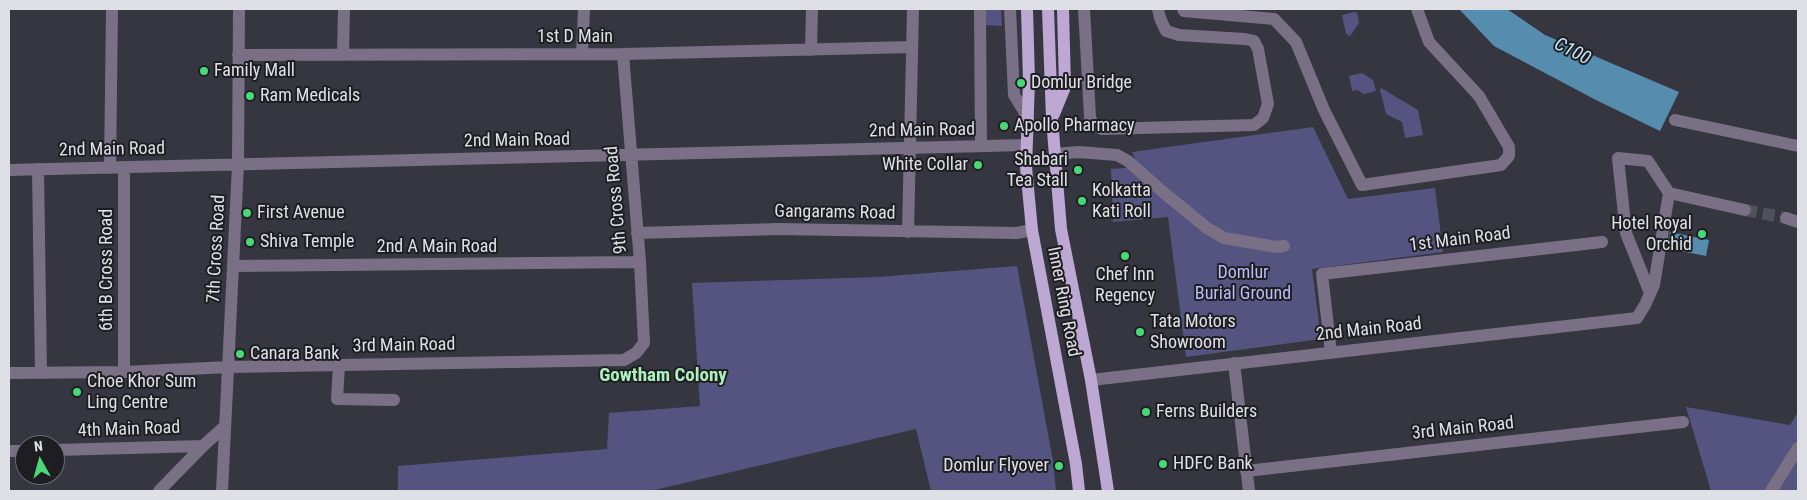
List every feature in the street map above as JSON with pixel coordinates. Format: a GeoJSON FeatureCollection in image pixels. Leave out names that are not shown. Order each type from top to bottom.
{"type":"FeatureCollection","features":[{"type":"Feature","properties":{"kind":"main road"},"geometry":{"type":"LineString","coordinates":[[1027,9],[1028,118]]}},
{"type":"Feature","properties":{"kind":"main road"},"geometry":{"type":"LineString","coordinates":[[1048,9],[1052,120]]}},
{"type":"Feature","properties":{"kind":"main road"},"geometry":{"type":"LineString","coordinates":[[1052,120],[1065,87],[1063,9]]}},
{"type":"Feature","properties":{"kind":"main road","name":"Inner Ring Road"},"geometry":{"type":"LineString","coordinates":[[1028,118],[1026,145],[1032,230],[1076,464],[1079,491]]}},
{"type":"Feature","properties":{"kind":"main road","name":"Inner Ring Road"},"geometry":{"type":"LineString","coordinates":[[1052,120],[1061,229],[1091,380],[1108,491]]}},
{"type":"Feature","properties":{"kind":"street"},"geometry":{"type":"LineString","coordinates":[[110,168],[112,9]]}},
{"type":"Feature","properties":{"kind":"street","name":"7th Cross Road"},"geometry":{"type":"LineString","coordinates":[[222,491],[238,166],[239,9]]}},
{"type":"Feature","properties":{"kind":"street"},"geometry":{"type":"LineString","coordinates":[[343,55],[344,9]]}},
{"type":"Feature","properties":{"kind":"street"},"geometry":{"type":"LineString","coordinates":[[582,54],[584,9]]}},
{"type":"Feature","properties":{"kind":"street"},"geometry":{"type":"LineString","coordinates":[[812,9],[812,50]]}},
{"type":"Feature","properties":{"kind":"street"},"geometry":{"type":"LineString","coordinates":[[908,232],[913,9]]}},
{"type":"Feature","properties":{"kind":"street"},"geometry":{"type":"LineString","coordinates":[[980,9],[981,146]]}},
{"type":"Feature","properties":{"kind":"street"},"geometry":{"type":"LineString","coordinates":[[1010,9],[1014,95],[1028,118]]}},
{"type":"Feature","properties":{"kind":"street"},"geometry":{"type":"LineString","coordinates":[[1084,9],[1090,117],[1093,125],[1102,129],[1254,125],[1263,118],[1268,104],[1258,49],[1254,41],[1179,35],[1166,31],[1158,9]]}},
{"type":"Feature","properties":{"kind":"street"},"geometry":{"type":"LineString","coordinates":[[1183,9],[1184,11],[1274,19],[1296,42],[1324,110],[1362,185],[1501,165],[1509,156],[1509,147],[1479,96],[1429,42],[1416,9]]}},
{"type":"Feature","properties":{"kind":"street","name":"1st D Main"},"geometry":{"type":"LineString","coordinates":[[238,55],[623,54],[912,47]]}},
{"type":"Feature","properties":{"kind":"street","name":"9th Cross Road"},"geometry":{"type":"LineString","coordinates":[[623,54],[640,262],[644,343]]}},
{"type":"Feature","properties":{"kind":"street"},"geometry":{"type":"LineString","coordinates":[[1675,120],[1798,146]]}},
{"type":"Feature","properties":{"kind":"street","name":"2nd Main Road"},"geometry":{"type":"LineString","coordinates":[[9,170],[238,166],[1026,145]]}},
{"type":"Feature","properties":{"kind":"street"},"geometry":{"type":"LineString","coordinates":[[1055,154],[1078,152],[1118,155],[1128,160],[1207,228],[1224,238],[1277,247],[1284,246]]}},
{"type":"Feature","properties":{"kind":"street"},"geometry":{"type":"LineString","coordinates":[[1618,158],[1648,161],[1669,193],[1654,285],[1650,293],[1626,233],[1618,158]]}},
{"type":"Feature","properties":{"kind":"street","name":"6th B Cross Road"},"geometry":{"type":"LineString","coordinates":[[124,168],[124,372]]}},
{"type":"Feature","properties":{"kind":"street"},"geometry":{"type":"LineString","coordinates":[[38,169],[41,373]]}},
{"type":"Feature","properties":{"kind":"street"},"geometry":{"type":"LineString","coordinates":[[1669,193],[1745,210]]}},
{"type":"Feature","properties":{"kind":"street","name":"Gangarams Road"},"geometry":{"type":"LineString","coordinates":[[637,233],[779,229],[1018,233],[1032,230]]}},
{"type":"Feature","properties":{"kind":"street","name":"1st Main Road"},"geometry":{"type":"LineString","coordinates":[[1330,352],[1322,274],[1602,242]]}},
{"type":"Feature","properties":{"kind":"street","name":"2nd A Main Road"},"geometry":{"type":"LineString","coordinates":[[234,266],[640,262]]}},
{"type":"Feature","properties":{"kind":"street","name":"2nd Main Road"},"geometry":{"type":"LineString","coordinates":[[1091,380],[1637,318],[1650,293]]}},
{"type":"Feature","properties":{"kind":"street","name":"3rd Main Road"},"geometry":{"type":"LineString","coordinates":[[9,373],[624,360],[636,353],[644,343]]}},
{"type":"Feature","properties":{"kind":"street"},"geometry":{"type":"LineString","coordinates":[[1234,363],[1249,491]]}},
{"type":"Feature","properties":{"kind":"street"},"geometry":{"type":"LineString","coordinates":[[339,365],[337,399],[394,400]]}},
{"type":"Feature","properties":{"kind":"street","name":"3rd Main Road"},"geometry":{"type":"LineString","coordinates":[[1246,471],[1684,422]]}},
{"type":"Feature","properties":{"kind":"street"},"geometry":{"type":"LineString","coordinates":[[159,491],[203,446],[226,426]]}},
{"type":"Feature","properties":{"kind":"street","name":"4th Main Road"},"geometry":{"type":"LineString","coordinates":[[65,450],[203,446]]}},
{"type":"Feature","properties":{"kind":"street"},"geometry":{"type":"LineString","coordinates":[[1771,491],[1798,448]]}},
{"type":"Feature","properties":{"kind":"green space"},"geometry":{"type":"Polygon","coordinates":[[[985,9],[1001,9],[1002,26],[986,25],[985,9]]]}},
{"type":"Feature","properties":{"kind":"green space"},"geometry":{"type":"Polygon","coordinates":[[[1357,13],[1359,23],[1350,36],[1346,34],[1342,15],[1357,13]]]}},
{"type":"Feature","properties":{"kind":"green space"},"geometry":{"type":"Polygon","coordinates":[[[1362,73],[1373,80],[1376,91],[1364,94],[1357,90],[1352,91],[1349,76],[1362,73]]]}},
{"type":"Feature","properties":{"kind":"green space"},"geometry":{"type":"Polygon","coordinates":[[[1381,88],[1418,110],[1423,135],[1405,138],[1402,122],[1386,114],[1381,88]]]}},
{"type":"Feature","properties":{"kind":"green space","name":"Domlur Burial Ground"},"geometry":{"type":"Polygon","coordinates":[[[1313,127],[1348,199],[1435,188],[1443,252],[1312,269],[1321,339],[1186,357],[1168,217],[1113,222],[1111,169],[1139,167],[1132,152],[1313,127]]]}},
{"type":"Feature","properties":{"kind":"green space"},"geometry":{"type":"Polygon","coordinates":[[[1017,266],[1053,461],[1056,491],[931,491],[916,429],[650,491],[398,491],[398,466],[607,449],[609,413],[700,406],[692,283],[878,277],[1017,266]]]}},
{"type":"Feature","properties":{"kind":"green space"},"geometry":{"type":"Polygon","coordinates":[[[1686,407],[1790,425],[1798,412],[1798,491],[1711,491],[1686,407]]]}},
{"type":"Feature","properties":{"kind":"water","name":"C100"},"geometry":{"type":"Polygon","coordinates":[[[1459,9],[1507,9],[1545,35],[1679,92],[1660,131],[1596,100],[1494,46],[1459,9]]]}},
{"type":"Feature","properties":{"kind":"water"},"geometry":{"type":"Polygon","coordinates":[[[1670,232],[1709,240],[1706,256],[1666,248],[1670,232]]]}},
{"type":"Feature","properties":{"kind":"tunnel"},"geometry":{"type":"LineString","coordinates":[[1745,210],[1786,218]]}},
{"type":"Feature","properties":{"kind":"place","name":"Family Mall"},"geometry":{"type":"Point","coordinates":[204,71]}},
{"type":"Feature","properties":{"kind":"place","name":"Domlur Bridge"},"geometry":{"type":"Point","coordinates":[1021,83]}},
{"type":"Feature","properties":{"kind":"place","name":"Ram Medicals"},"geometry":{"type":"Point","coordinates":[250,96]}},
{"type":"Feature","properties":{"kind":"place","name":"Apollo Pharmacy"},"geometry":{"type":"Point","coordinates":[1004,126]}},
{"type":"Feature","properties":{"kind":"place","name":"White Collar"},"geometry":{"type":"Point","coordinates":[978,165]}},
{"type":"Feature","properties":{"kind":"place","name":"Shabari Tea Stall"},"geometry":{"type":"Point","coordinates":[1078,170]}},
{"type":"Feature","properties":{"kind":"place","name":"Kolkatta Kati Roll"},"geometry":{"type":"Point","coordinates":[1082,201]}},
{"type":"Feature","properties":{"kind":"place","name":"First Avenue"},"geometry":{"type":"Point","coordinates":[247,213]}},
{"type":"Feature","properties":{"kind":"place","name":"Hotel Royal Orchid"},"geometry":{"type":"Point","coordinates":[1702,234]}},
{"type":"Feature","properties":{"kind":"place","name":"Shiva Temple"},"geometry":{"type":"Point","coordinates":[250,242]}},
{"type":"Feature","properties":{"kind":"place","name":"Chef Inn Regency"},"geometry":{"type":"Point","coordinates":[1125,256]}},
{"type":"Feature","properties":{"kind":"place","name":"Tata Motors Showroom"},"geometry":{"type":"Point","coordinates":[1140,332]}},
{"type":"Feature","properties":{"kind":"place","name":"Canara Bank"},"geometry":{"type":"Point","coordinates":[240,354]}},
{"type":"Feature","properties":{"kind":"place","name":"Choe Khor Sum Ling Centre"},"geometry":{"type":"Point","coordinates":[77,392]}},
{"type":"Feature","properties":{"kind":"place","name":"Ferns Builders"},"geometry":{"type":"Point","coordinates":[1146,412]}},
{"type":"Feature","properties":{"kind":"place","name":"HDFC Bank"},"geometry":{"type":"Point","coordinates":[1163,464]}},
{"type":"Feature","properties":{"kind":"place","name":"Domlur Flyover"},"geometry":{"type":"Point","coordinates":[1059,466]}},
{"type":"Feature","properties":{"kind":"district","name":"Gowtham Colony"},"geometry":{"type":"Point","coordinates":[663,376]}}]}
